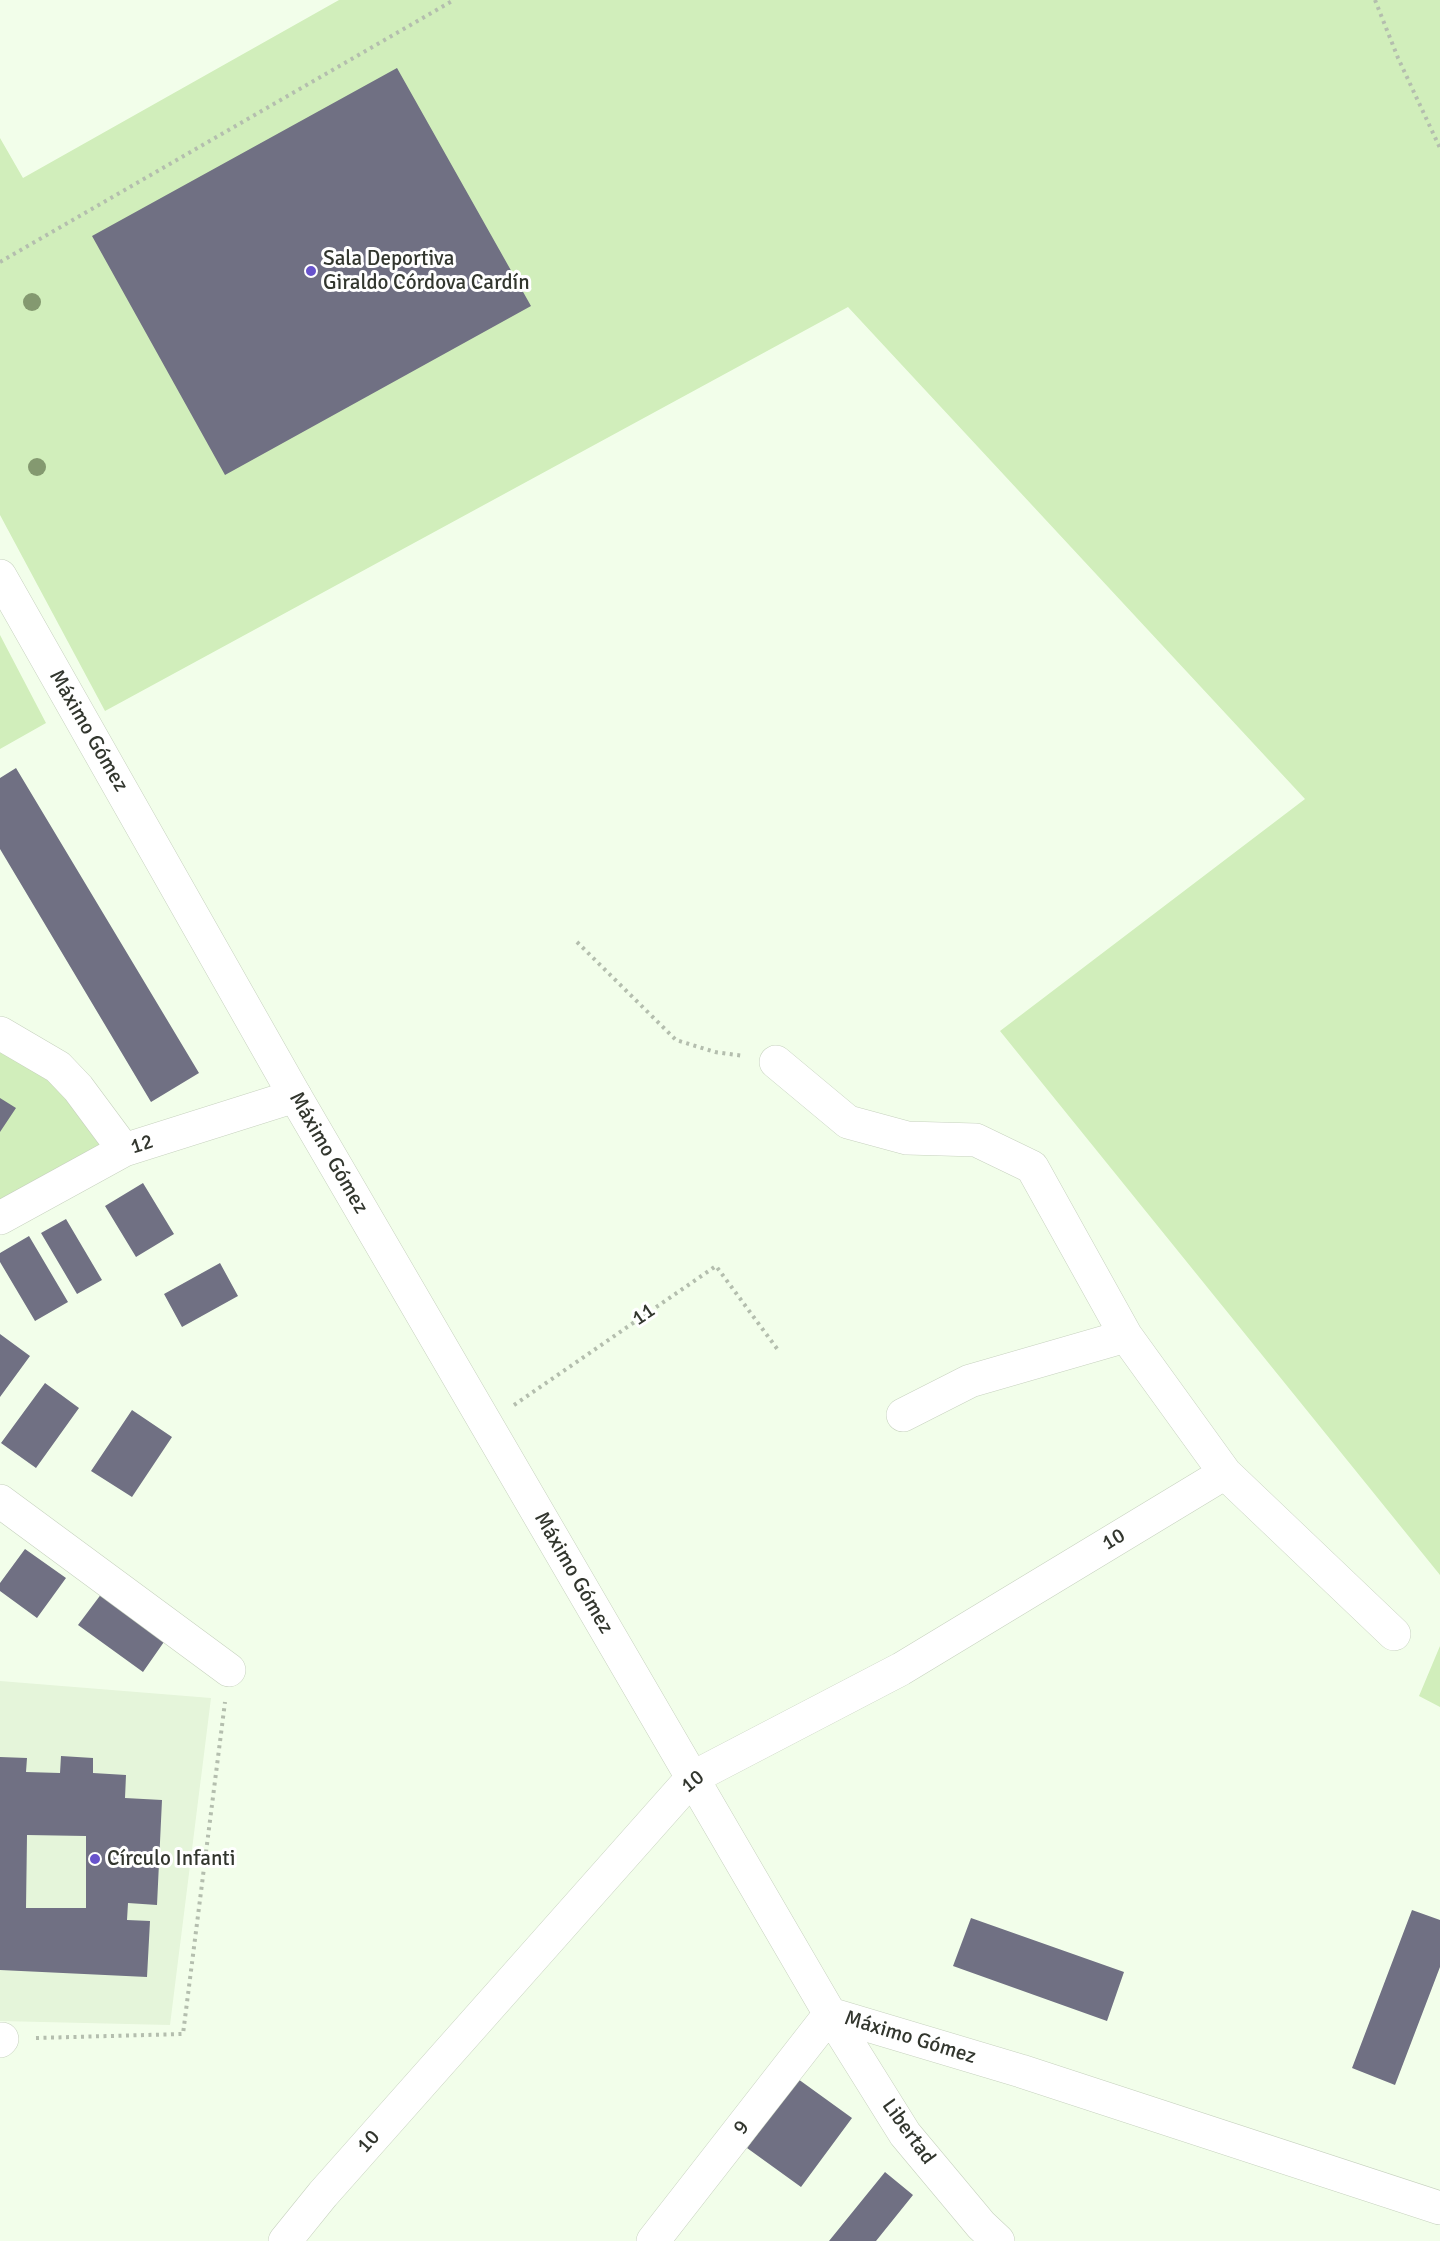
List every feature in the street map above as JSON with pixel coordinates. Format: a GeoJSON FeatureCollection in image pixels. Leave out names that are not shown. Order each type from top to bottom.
{"type":"FeatureCollection","features":[{"type":"Feature","properties":{"kind":"street","name":"Máximo Gómez"},"geometry":{"type":"LineString","coordinates":[[0,576],[295,1096],[830,2014],[1032,2074],[1440,2208]]}},
{"type":"Feature","properties":{"kind":"street"},"geometry":{"type":"LineString","coordinates":[[0,1033],[58,1067],[78,1088],[124,1150]]}},
{"type":"Feature","properties":{"kind":"street"},"geometry":{"type":"LineString","coordinates":[[776,1062],[848,1122],[907,1138],[976,1140],[1032,1167],[1126,1336],[1225,1473],[1394,1634]]}},
{"type":"Feature","properties":{"kind":"street","name":"12"},"geometry":{"type":"LineString","coordinates":[[0,1218],[124,1150],[295,1096]]}},
{"type":"Feature","properties":{"kind":"street"},"geometry":{"type":"LineString","coordinates":[[903,1415],[970,1382],[1126,1336]]}},
{"type":"Feature","properties":{"kind":"street","name":"10"},"geometry":{"type":"LineString","coordinates":[[285,2241],[323,2194],[692,1778],[901,1669],[1225,1473]]}},
{"type":"Feature","properties":{"kind":"street"},"geometry":{"type":"LineString","coordinates":[[0,1501],[229,1670]]}},
{"type":"Feature","properties":{"kind":"street","name":"9"},"geometry":{"type":"LineString","coordinates":[[654,2241],[830,2014]]}},
{"type":"Feature","properties":{"kind":"street","name":"Libertad"},"geometry":{"type":"LineString","coordinates":[[830,2014],[905,2134],[981,2225],[998,2241]]}},
{"type":"Feature","properties":{"kind":"path"},"geometry":{"type":"LineString","coordinates":[[0,262],[454,0]]}},
{"type":"Feature","properties":{"kind":"path"},"geometry":{"type":"LineString","coordinates":[[1375,0],[1398,58],[1440,147]]}},
{"type":"Feature","properties":{"kind":"path"},"geometry":{"type":"LineString","coordinates":[[577,942],[676,1040],[715,1052],[776,1062]]}},
{"type":"Feature","properties":{"kind":"path","name":"11"},"geometry":{"type":"LineString","coordinates":[[486,1424],[716,1266],[778,1350]]}},
{"type":"Feature","properties":{"kind":"path"},"geometry":{"type":"LineString","coordinates":[[1,2040],[183,2034],[229,1670]]}},
{"type":"Feature","properties":{"kind":"shaded area","name":"Círculo Infanti"},"geometry":{"type":"Polygon","coordinates":[[[0,1681],[211,1698],[170,2025],[0,2021],[0,1681]]]}},
{"type":"Feature","properties":{"kind":"green space"},"geometry":{"type":"Polygon","coordinates":[[[339,0],[1440,0],[1440,1575],[1000,1031],[1305,799],[848,307],[105,711],[0,515],[0,138],[23,178],[339,0]]]}},
{"type":"Feature","properties":{"kind":"green space"},"geometry":{"type":"Polygon","coordinates":[[[0,635],[46,723],[0,749],[0,635]]]}},
{"type":"Feature","properties":{"kind":"green space"},"geometry":{"type":"Polygon","coordinates":[[[0,1033],[124,1150],[0,1218],[0,1033]]]}},
{"type":"Feature","properties":{"kind":"green space"},"geometry":{"type":"Polygon","coordinates":[[[1440,1646],[1440,1707],[1419,1696],[1440,1646]]]}},
{"type":"Feature","properties":{"kind":"building","name":"Sala Deportiva Giraldo Córdova Cardín"},"geometry":{"type":"Polygon","coordinates":[[[397,68],[531,306],[225,475],[92,236],[397,68]]]}},
{"type":"Feature","properties":{"kind":"building"},"geometry":{"type":"Polygon","coordinates":[[[16,768],[199,1073],[151,1102],[0,849],[0,778],[16,768]]]}},
{"type":"Feature","properties":{"kind":"building"},"geometry":{"type":"Polygon","coordinates":[[[0,1098],[16,1108],[0,1132],[0,1098]]]}},
{"type":"Feature","properties":{"kind":"building"},"geometry":{"type":"Polygon","coordinates":[[[143,1183],[174,1234],[136,1257],[105,1206],[143,1183]]]}},
{"type":"Feature","properties":{"kind":"building"},"geometry":{"type":"Polygon","coordinates":[[[66,1219],[102,1280],[77,1294],[41,1233],[66,1219]]]}},
{"type":"Feature","properties":{"kind":"building"},"geometry":{"type":"Polygon","coordinates":[[[29,1236],[68,1302],[35,1321],[0,1262],[0,1253],[29,1236]]]}},
{"type":"Feature","properties":{"kind":"building"},"geometry":{"type":"Polygon","coordinates":[[[220,1263],[238,1296],[182,1327],[164,1294],[220,1263]]]}},
{"type":"Feature","properties":{"kind":"building"},"geometry":{"type":"Polygon","coordinates":[[[0,1334],[30,1356],[0,1397],[0,1334]]]}},
{"type":"Feature","properties":{"kind":"building"},"geometry":{"type":"Polygon","coordinates":[[[45,1383],[79,1408],[36,1468],[1,1443],[45,1383]]]}},
{"type":"Feature","properties":{"kind":"building"},"geometry":{"type":"Polygon","coordinates":[[[132,1410],[172,1437],[132,1497],[91,1471],[132,1410]]]}},
{"type":"Feature","properties":{"kind":"building"},"geometry":{"type":"Polygon","coordinates":[[[25,1549],[66,1578],[37,1618],[0,1591],[0,1583],[25,1549]]]}},
{"type":"Feature","properties":{"kind":"building"},"geometry":{"type":"Polygon","coordinates":[[[102,1593],[166,1639],[143,1672],[78,1625],[102,1593]]]}},
{"type":"Feature","properties":{"kind":"building"},"geometry":{"type":"Polygon","coordinates":[[[61,1756],[93,1758],[93,1773],[126,1775],[125,1798],[162,1800],[157,1905],[128,1903],[127,1920],[150,1921],[147,1977],[0,1970],[0,1757],[27,1758],[26,1772],[60,1773],[61,1756]],[[27,1835],[26,1908],[86,1908],[86,1836],[27,1835]]]}},
{"type":"Feature","properties":{"kind":"building"},"geometry":{"type":"Polygon","coordinates":[[[1412,1910],[1440,1920],[1440,1967],[1395,2085],[1352,2068],[1412,1910]]]}},
{"type":"Feature","properties":{"kind":"building"},"geometry":{"type":"Polygon","coordinates":[[[971,1918],[1124,1972],[1107,2021],[953,1966],[971,1918]]]}},
{"type":"Feature","properties":{"kind":"building"},"geometry":{"type":"Polygon","coordinates":[[[798,2079],[852,2118],[801,2187],[747,2148],[798,2079]]]}},
{"type":"Feature","properties":{"kind":"building"},"geometry":{"type":"Polygon","coordinates":[[[885,2172],[913,2195],[876,2241],[829,2241],[885,2172]]]}},
{"type":"Feature","properties":{"kind":"place","name":"Sala Deportiva Giraldo Córdova Cardín"},"geometry":{"type":"Point","coordinates":[311,271]}},
{"type":"Feature","properties":{"kind":"place","name":"Círculo Infanti"},"geometry":{"type":"Point","coordinates":[95,1859]}}]}
